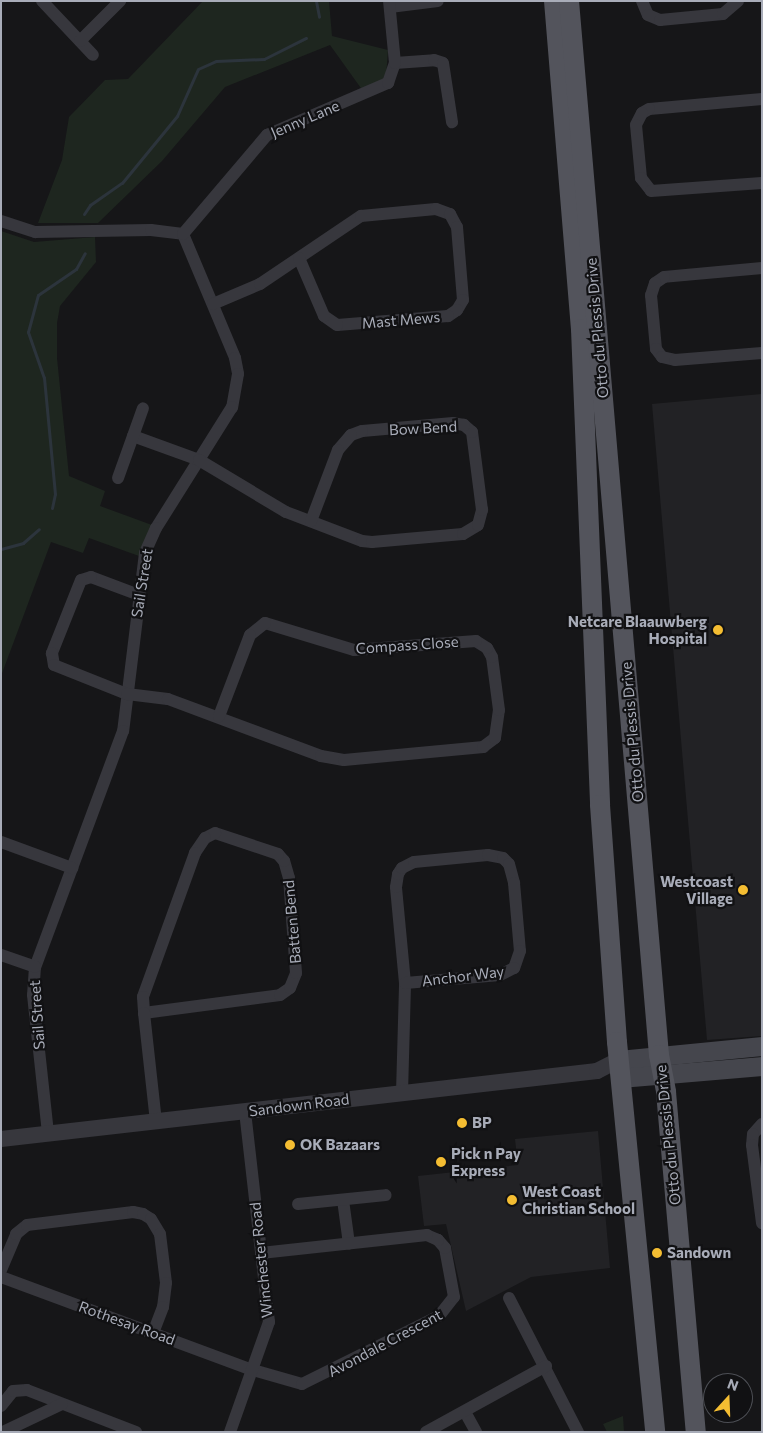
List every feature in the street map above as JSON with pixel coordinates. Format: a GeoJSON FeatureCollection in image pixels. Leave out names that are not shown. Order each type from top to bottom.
{"type":"FeatureCollection","features":[{"type":"Feature","properties":{"kind":"main road","name":"Otto du Plessis Drive"},"geometry":{"type":"LineString","coordinates":[[554,1],[581,329],[600,805],[620,1069],[655,1432]]}},
{"type":"Feature","properties":{"kind":"main road","name":"Otto du Plessis Drive"},"geometry":{"type":"LineString","coordinates":[[569,1],[660,1065],[666,1092],[696,1432]]}},
{"type":"Feature","properties":{"kind":"main road","name":"Sandown Road"},"geometry":{"type":"LineString","coordinates":[[620,1069],[660,1065],[762,1046]]}},
{"type":"Feature","properties":{"kind":"main road","name":"Sandown Road"},"geometry":{"type":"LineString","coordinates":[[660,1065],[762,1066]]}},
{"type":"Feature","properties":{"kind":"street"},"geometry":{"type":"LineString","coordinates":[[80,40],[120,1]]}},
{"type":"Feature","properties":{"kind":"street"},"geometry":{"type":"LineString","coordinates":[[389,4],[438,1]]}},
{"type":"Feature","properties":{"kind":"street"},"geometry":{"type":"LineString","coordinates":[[642,1],[648,15],[660,20],[723,14],[738,1]]}},
{"type":"Feature","properties":{"kind":"street"},"geometry":{"type":"LineString","coordinates":[[43,2],[93,55]]}},
{"type":"Feature","properties":{"kind":"street","name":"Jenny Lane"},"geometry":{"type":"LineString","coordinates":[[183,234],[267,134],[380,89],[391,79],[394,63],[389,4]]}},
{"type":"Feature","properties":{"kind":"street"},"geometry":{"type":"LineString","coordinates":[[394,63],[434,60],[443,63],[452,122]]}},
{"type":"Feature","properties":{"kind":"street"},"geometry":{"type":"LineString","coordinates":[[762,99],[649,109],[642,113],[636,125],[641,178],[651,191],[762,184]]}},
{"type":"Feature","properties":{"kind":"street","name":"Mast Mews"},"geometry":{"type":"LineString","coordinates":[[213,304],[260,284],[361,216],[441,209],[450,214],[458,227],[463,300],[458,310],[448,316],[337,325],[324,316],[299,258]]}},
{"type":"Feature","properties":{"kind":"street"},"geometry":{"type":"LineString","coordinates":[[1,221],[35,232],[151,230],[183,234]]}},
{"type":"Feature","properties":{"kind":"street","name":"Sail Street"},"geometry":{"type":"LineString","coordinates":[[48,1134],[33,995],[35,967],[121,739],[139,595],[148,543],[232,407],[239,382],[235,358],[183,234]]}},
{"type":"Feature","properties":{"kind":"street"},"geometry":{"type":"LineString","coordinates":[[762,268],[664,277],[655,283],[651,295],[656,349],[662,357],[675,360],[762,353]]}},
{"type":"Feature","properties":{"kind":"street"},"geometry":{"type":"LineString","coordinates":[[118,478],[143,408]]}},
{"type":"Feature","properties":{"kind":"street","name":"Bow Bend"},"geometry":{"type":"LineString","coordinates":[[133,436],[199,460],[263,501],[311,521],[367,542],[471,531],[480,520],[482,510],[472,432],[464,425],[453,424],[362,431],[351,435],[338,450],[311,521]]}},
{"type":"Feature","properties":{"kind":"street","name":"Compass Close"},"geometry":{"type":"LineString","coordinates":[[139,595],[91,577],[81,580],[51,656],[57,668],[127,694],[168,699],[219,716],[321,756],[344,760],[483,747],[496,738],[500,710],[492,657],[487,648],[476,641],[354,650],[266,623],[250,635],[219,716]]}},
{"type":"Feature","properties":{"kind":"street","name":"Batten Bend"},"geometry":{"type":"LineString","coordinates":[[144,1013],[280,995],[290,988],[296,973],[289,878],[284,861],[278,854],[222,834],[210,835],[200,843],[145,988],[144,1013],[156,1122]]}},
{"type":"Feature","properties":{"kind":"street"},"geometry":{"type":"LineString","coordinates":[[1,842],[72,868]]}},
{"type":"Feature","properties":{"kind":"street","name":"Anchor Way"},"geometry":{"type":"LineString","coordinates":[[402,1093],[405,983],[396,887],[402,868],[423,861],[488,855],[503,858],[509,864],[514,883],[520,951],[514,968],[500,975],[405,983]]}},
{"type":"Feature","properties":{"kind":"street"},"geometry":{"type":"LineString","coordinates":[[1,955],[35,967]]}},
{"type":"Feature","properties":{"kind":"street","name":"Sandown Road"},"geometry":{"type":"LineString","coordinates":[[1,1139],[620,1069]]}},
{"type":"Feature","properties":{"kind":"street","name":"Winchester Road"},"geometry":{"type":"LineString","coordinates":[[230,1432],[269,1322],[245,1112]]}},
{"type":"Feature","properties":{"kind":"street"},"geometry":{"type":"LineString","coordinates":[[762,1124],[752,1134],[762,1223]]}},
{"type":"Feature","properties":{"kind":"street"},"geometry":{"type":"LineString","coordinates":[[298,1204],[386,1196]]}},
{"type":"Feature","properties":{"kind":"street"},"geometry":{"type":"LineString","coordinates":[[343,1200],[349,1244]]}},
{"type":"Feature","properties":{"kind":"street"},"geometry":{"type":"LineString","coordinates":[[1,1270],[16,1234],[27,1225],[133,1212],[143,1214],[151,1219],[160,1234],[166,1283],[163,1307],[153,1333]]}},
{"type":"Feature","properties":{"kind":"street","name":"Avondale Crescent"},"geometry":{"type":"LineString","coordinates":[[253,1370],[294,1383],[311,1383],[439,1316],[451,1303],[454,1291],[444,1248],[434,1237],[424,1234],[262,1253]]}},
{"type":"Feature","properties":{"kind":"street","name":"Rothesay Road"},"geometry":{"type":"LineString","coordinates":[[1,1277],[253,1370]]}},
{"type":"Feature","properties":{"kind":"street"},"geometry":{"type":"LineString","coordinates":[[508,1298],[546,1366],[578,1432]]}},
{"type":"Feature","properties":{"kind":"street"},"geometry":{"type":"LineString","coordinates":[[426,1432],[500,1394],[546,1366]]}},
{"type":"Feature","properties":{"kind":"street"},"geometry":{"type":"LineString","coordinates":[[1,1406],[9,1393],[19,1390],[136,1432]]}},
{"type":"Feature","properties":{"kind":"street"},"geometry":{"type":"LineString","coordinates":[[4,1432],[62,1404]]}},
{"type":"Feature","properties":{"kind":"street"},"geometry":{"type":"LineString","coordinates":[[466,1412],[476,1432]]}},
{"type":"Feature","properties":{"kind":"shaded area"},"geometry":{"type":"Polygon","coordinates":[[[203,1],[329,1],[332,36],[388,50],[386,77],[363,91],[330,45],[225,87],[162,161],[98,223],[38,223],[62,160],[69,117],[105,80],[128,79],[203,1]]]}},
{"type":"Feature","properties":{"kind":"shaded area"},"geometry":{"type":"Polygon","coordinates":[[[1,231],[34,242],[95,237],[96,262],[60,306],[57,323],[57,358],[69,476],[105,491],[100,506],[152,525],[139,556],[89,538],[83,553],[51,542],[1,676],[1,231]]]}},
{"type":"Feature","properties":{"kind":"shaded area","name":"Netcare Blaauwberg Hospital"},"geometry":{"type":"Polygon","coordinates":[[[762,394],[762,1036],[707,1040],[652,404],[762,394]]]}},
{"type":"Feature","properties":{"kind":"shaded area","name":"West Coast Christian School"},"geometry":{"type":"Polygon","coordinates":[[[598,1131],[610,1268],[531,1277],[466,1311],[446,1224],[424,1226],[418,1176],[518,1165],[515,1139],[598,1131]]]}},
{"type":"Feature","properties":{"kind":"shaded area"},"geometry":{"type":"Polygon","coordinates":[[[623,1416],[624,1432],[607,1432],[603,1424],[623,1416]]]}},
{"type":"Feature","properties":{"kind":"waterway"},"geometry":{"type":"LineString","coordinates":[[316,1],[319,17]]}},
{"type":"Feature","properties":{"kind":"waterway"},"geometry":{"type":"LineString","coordinates":[[84,214],[90,205],[122,183],[177,116],[198,69],[216,61],[264,59],[306,38]]}},
{"type":"Feature","properties":{"kind":"waterway"},"geometry":{"type":"LineString","coordinates":[[52,508],[55,494],[44,378],[28,332],[38,295],[76,269],[85,253]]}},
{"type":"Feature","properties":{"kind":"waterway"},"geometry":{"type":"LineString","coordinates":[[1,549],[23,543],[39,529]]}},
{"type":"Feature","properties":{"kind":"place","name":"Netcare Blaauwberg Hospital"},"geometry":{"type":"Point","coordinates":[718,630]}},
{"type":"Feature","properties":{"kind":"place","name":"Westcoast Village"},"geometry":{"type":"Point","coordinates":[743,890]}},
{"type":"Feature","properties":{"kind":"place","name":"BP"},"geometry":{"type":"Point","coordinates":[462,1123]}},
{"type":"Feature","properties":{"kind":"place","name":"OK Bazaars"},"geometry":{"type":"Point","coordinates":[290,1145]}},
{"type":"Feature","properties":{"kind":"place","name":"Pick n Pay Express"},"geometry":{"type":"Point","coordinates":[441,1162]}},
{"type":"Feature","properties":{"kind":"place","name":"West Coast Christian School"},"geometry":{"type":"Point","coordinates":[512,1200]}},
{"type":"Feature","properties":{"kind":"place","name":"Sandown"},"geometry":{"type":"Point","coordinates":[657,1253]}}]}
